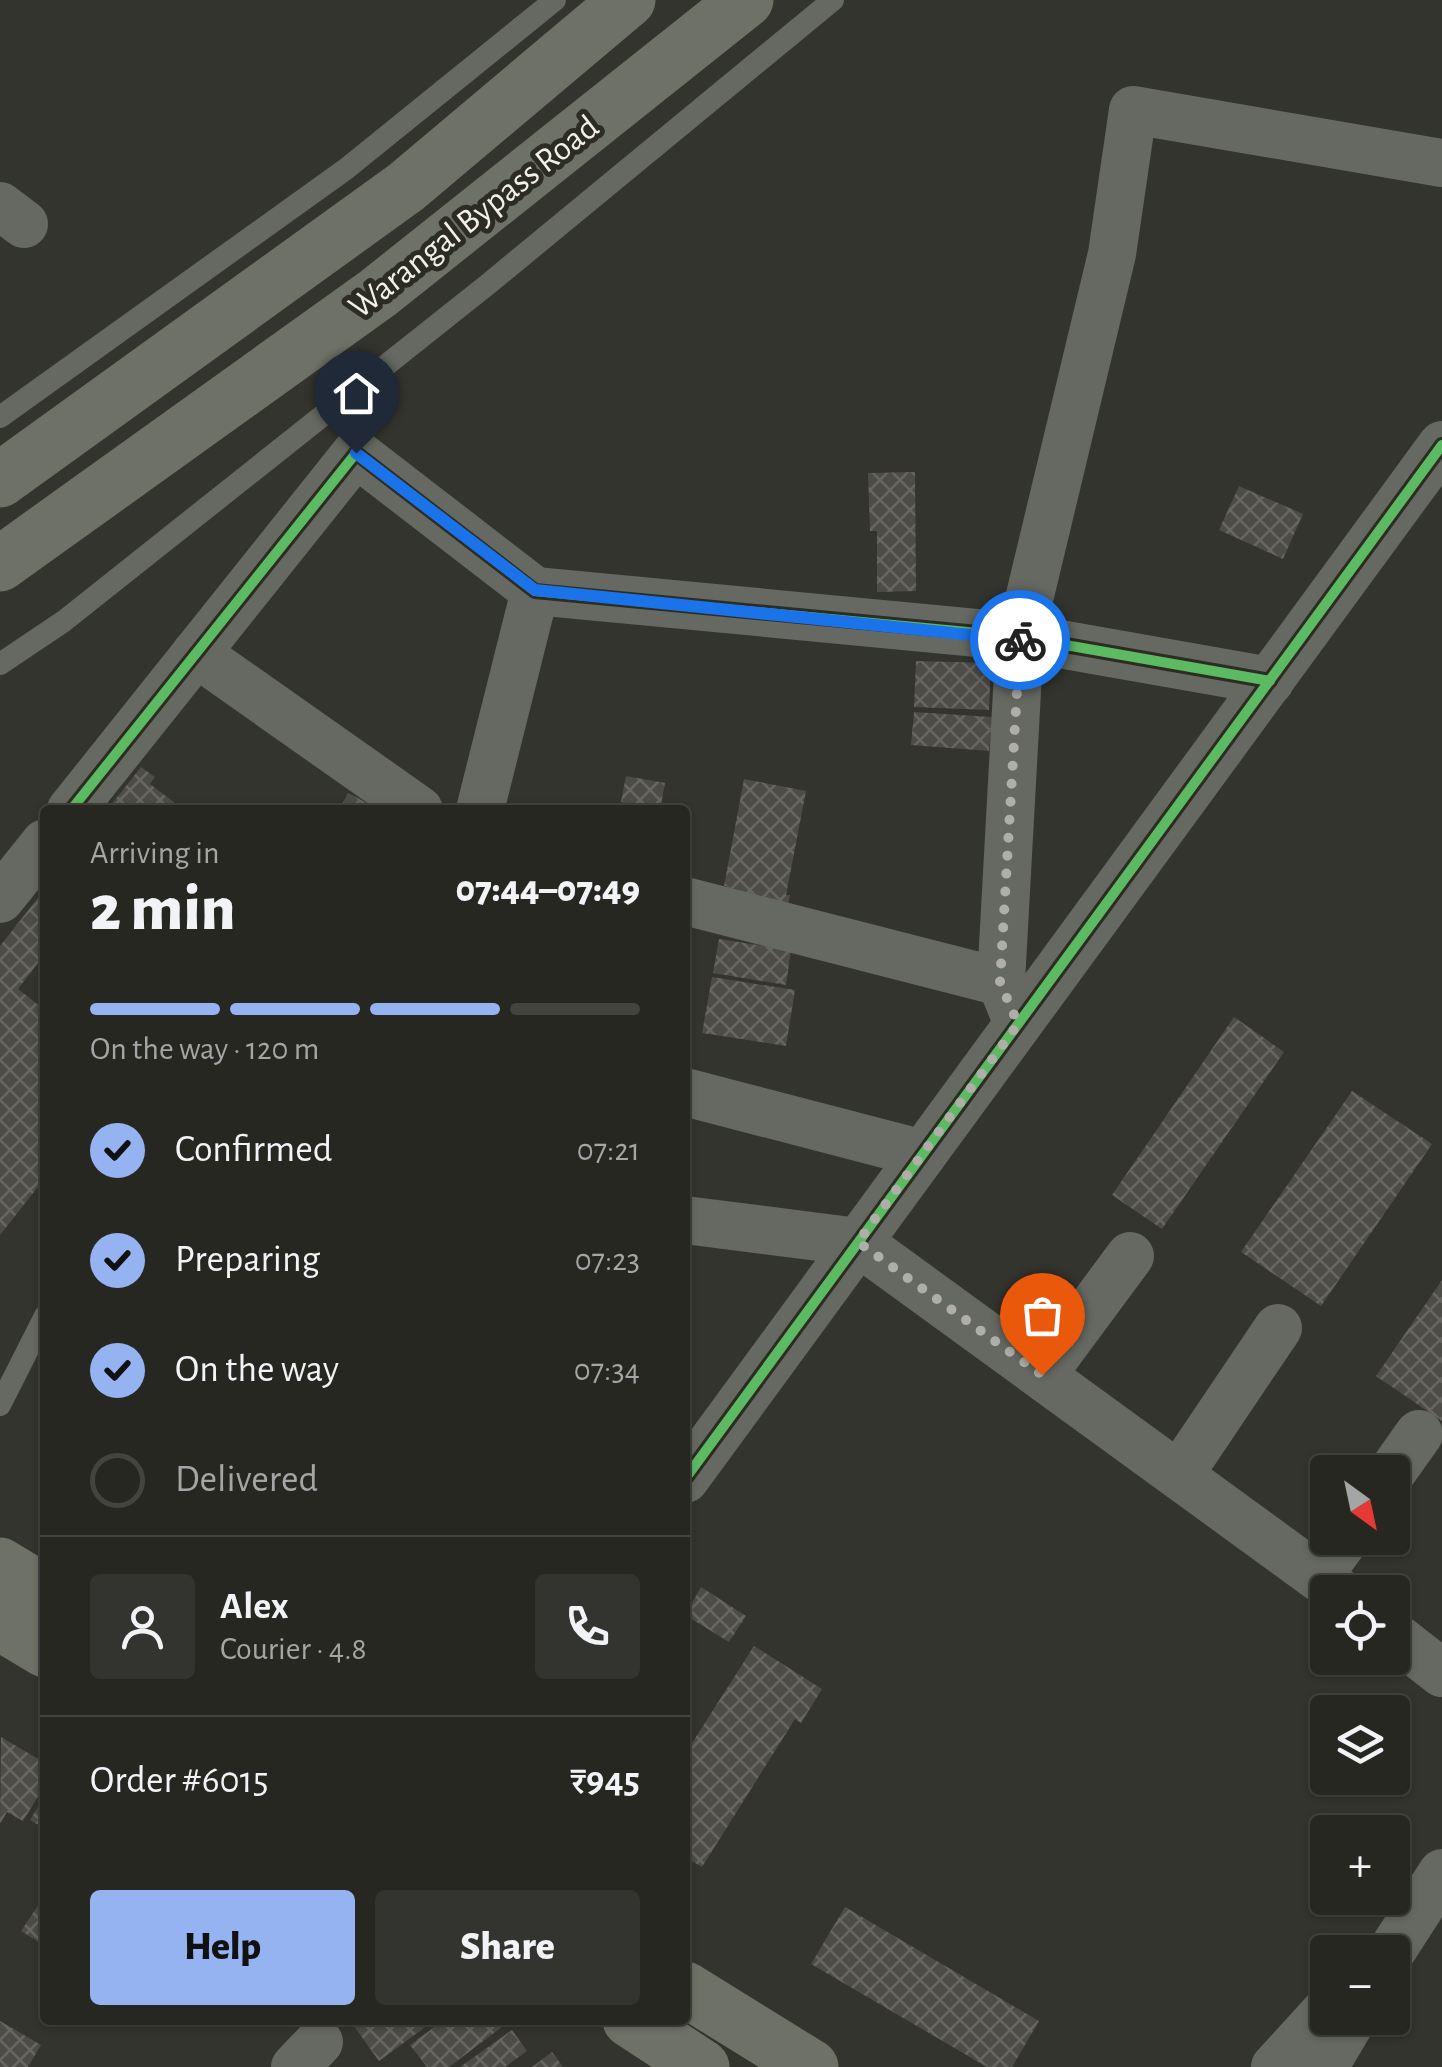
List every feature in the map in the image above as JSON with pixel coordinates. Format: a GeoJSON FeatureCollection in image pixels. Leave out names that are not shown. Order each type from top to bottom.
{"type":"FeatureCollection","features":[{"type":"Feature","properties":{"kind":"highway","name":"Warangal Bypass Road"},"geometry":{"type":"LineString","coordinates":[[0,480],[406,187],[628,0]]}},
{"type":"Feature","properties":{"kind":"highway","name":"Warangal Bypass Road"},"geometry":{"type":"LineString","coordinates":[[0,564],[378,293],[746,0]]}},
{"type":"Feature","properties":{"kind":"highway"},"geometry":{"type":"LineString","coordinates":[[0,1564],[40,1589]]}},
{"type":"Feature","properties":{"kind":"highway"},"geometry":{"type":"LineString","coordinates":[[0,1622],[40,1647]]}},
{"type":"Feature","properties":{"kind":"highway"},"geometry":{"type":"LineString","coordinates":[[690,1992],[811,2067]]}},
{"type":"Feature","properties":{"kind":"highway"},"geometry":{"type":"LineString","coordinates":[[638,2025],[702,2067]]}},
{"type":"Feature","properties":{"kind":"street"},"geometry":{"type":"LineString","coordinates":[[1009,1003],[1020,637],[1112,254],[1134,110],[1442,164]]}},
{"type":"Feature","properties":{"kind":"street"},"geometry":{"type":"LineString","coordinates":[[690,1472],[923,1154],[1009,1003],[1270,681],[1442,445]]}},
{"type":"Feature","properties":{"kind":"street"},"geometry":{"type":"LineString","coordinates":[[75,805],[356,453],[535,590],[1020,637],[1270,681]]}},
{"type":"Feature","properties":{"kind":"street"},"geometry":{"type":"LineString","coordinates":[[481,805],[535,590]]}},
{"type":"Feature","properties":{"kind":"street"},"geometry":{"type":"LineString","coordinates":[[196,654],[411,805]]}},
{"type":"Feature","properties":{"kind":"street"},"geometry":{"type":"LineString","coordinates":[[0,899],[40,848]]}},
{"type":"Feature","properties":{"kind":"street"},"geometry":{"type":"LineString","coordinates":[[690,903],[1009,1003]]}},
{"type":"Feature","properties":{"kind":"street"},"geometry":{"type":"LineString","coordinates":[[690,1093],[923,1154]]}},
{"type":"Feature","properties":{"kind":"street"},"geometry":{"type":"LineString","coordinates":[[690,1221],[858,1242],[1317,1575]]}},
{"type":"Feature","properties":{"kind":"street"},"geometry":{"type":"LineString","coordinates":[[1042,1375],[1130,1256]]}},
{"type":"Feature","properties":{"kind":"street"},"geometry":{"type":"LineString","coordinates":[[1179,1475],[1278,1328]]}},
{"type":"Feature","properties":{"kind":"street"},"geometry":{"type":"LineString","coordinates":[[1404,1455],[1419,1434]]}},
{"type":"Feature","properties":{"kind":"street"},"geometry":{"type":"LineString","coordinates":[[1410,1648],[1442,1673]]}},
{"type":"Feature","properties":{"kind":"street"},"geometry":{"type":"LineString","coordinates":[[1401,1935],[1442,1873]]}},
{"type":"Feature","properties":{"kind":"street"},"geometry":{"type":"LineString","coordinates":[[1393,1935],[1414,1912]]}},
{"type":"Feature","properties":{"kind":"street"},"geometry":{"type":"LineString","coordinates":[[1275,2067],[1310,2028]]}},
{"type":"Feature","properties":{"kind":"street"},"geometry":{"type":"LineString","coordinates":[[1324,2067],[1343,2035]]}},
{"type":"Feature","properties":{"kind":"lane"},"geometry":{"type":"LineString","coordinates":[[0,417],[346,169],[555,0]]}},
{"type":"Feature","properties":{"kind":"lane"},"geometry":{"type":"LineString","coordinates":[[0,664],[64,621],[381,369],[833,0]]}},
{"type":"Feature","properties":{"kind":"lane"},"geometry":{"type":"LineString","coordinates":[[0,1405],[40,1326]]}},
{"type":"Feature","properties":{"kind":"building"},"geometry":{"type":"Polygon","coordinates":[[[915,472],[916,591],[877,592],[877,531],[870,531],[868,473],[915,472]]]}},
{"type":"Feature","properties":{"kind":"building"},"geometry":{"type":"Polygon","coordinates":[[[1239,486],[1303,514],[1283,559],[1219,530],[1239,486]]]}},
{"type":"Feature","properties":{"kind":"building"},"geometry":{"type":"Polygon","coordinates":[[[916,661],[991,663],[989,710],[914,707],[916,661]]]}},
{"type":"Feature","properties":{"kind":"building"},"geometry":{"type":"Polygon","coordinates":[[[914,712],[992,717],[989,751],[911,745],[914,712]]]}},
{"type":"Feature","properties":{"kind":"building"},"geometry":{"type":"Polygon","coordinates":[[[141,767],[155,777],[150,784],[177,805],[111,805],[141,767]]]}},
{"type":"Feature","properties":{"kind":"building"},"geometry":{"type":"Polygon","coordinates":[[[626,776],[665,783],[661,805],[621,802],[626,776]]]}},
{"type":"Feature","properties":{"kind":"building"},"geometry":{"type":"Polygon","coordinates":[[[744,779],[806,791],[786,895],[790,895],[786,916],[724,905],[744,779]]]}},
{"type":"Feature","properties":{"kind":"building"},"geometry":{"type":"Polygon","coordinates":[[[348,793],[371,805],[342,805],[348,793]]]}},
{"type":"Feature","properties":{"kind":"building"},"geometry":{"type":"Polygon","coordinates":[[[40,895],[40,961],[18,989],[40,1006],[40,1184],[0,1235],[0,946],[40,895]]]}},
{"type":"Feature","properties":{"kind":"building"},"geometry":{"type":"Polygon","coordinates":[[[719,939],[791,950],[786,985],[713,973],[719,939]]]}},
{"type":"Feature","properties":{"kind":"building"},"geometry":{"type":"Polygon","coordinates":[[[712,977],[795,990],[786,1046],[702,1033],[712,977]]]}},
{"type":"Feature","properties":{"kind":"building"},"geometry":{"type":"Polygon","coordinates":[[[1234,1017],[1284,1052],[1162,1229],[1112,1195],[1234,1017]]]}},
{"type":"Feature","properties":{"kind":"building"},"geometry":{"type":"Polygon","coordinates":[[[1352,1091],[1432,1144],[1321,1306],[1241,1252],[1352,1091]]]}},
{"type":"Feature","properties":{"kind":"building"},"geometry":{"type":"Polygon","coordinates":[[[1442,1280],[1442,1421],[1376,1376],[1442,1280]]]}},
{"type":"Feature","properties":{"kind":"building"},"geometry":{"type":"Polygon","coordinates":[[[701,1587],[746,1616],[729,1642],[690,1618],[690,1606],[701,1587]]]}},
{"type":"Feature","properties":{"kind":"building"},"geometry":{"type":"Polygon","coordinates":[[[754,1646],[822,1689],[801,1723],[795,1719],[702,1867],[690,1860],[690,1746],[754,1646]]]}},
{"type":"Feature","properties":{"kind":"building"},"geometry":{"type":"Polygon","coordinates":[[[1,1737],[40,1760],[40,1793],[23,1821],[7,1812],[0,1824],[1,1737]]]}},
{"type":"Feature","properties":{"kind":"building"},"geometry":{"type":"Polygon","coordinates":[[[40,1803],[40,1826],[30,1820],[40,1803]]]}},
{"type":"Feature","properties":{"kind":"building"},"geometry":{"type":"Polygon","coordinates":[[[40,1902],[40,1943],[21,1931],[40,1902]]]}},
{"type":"Feature","properties":{"kind":"building"},"geometry":{"type":"Polygon","coordinates":[[[845,1907],[1039,2021],[1012,2067],[987,2067],[811,1964],[845,1907]]]}},
{"type":"Feature","properties":{"kind":"building"},"geometry":{"type":"Polygon","coordinates":[[[0,2021],[41,2045],[28,2067],[0,2067],[0,2021]]]}},
{"type":"Feature","properties":{"kind":"building"},"geometry":{"type":"Polygon","coordinates":[[[353,2025],[428,2025],[379,2061],[353,2025]]]}},
{"type":"Feature","properties":{"kind":"building"},"geometry":{"type":"Polygon","coordinates":[[[437,2025],[502,2027],[449,2067],[427,2067],[410,2045],[437,2025]]]}},
{"type":"Feature","properties":{"kind":"building"},"geometry":{"type":"Polygon","coordinates":[[[512,2030],[527,2051],[505,2067],[460,2067],[512,2030]]]}},
{"type":"Feature","properties":{"kind":"building"},"geometry":{"type":"Polygon","coordinates":[[[552,2052],[563,2067],[532,2067],[552,2052]]]}},
{"type":"Feature","properties":{"kind":"cycle path"},"geometry":{"type":"LineString","coordinates":[[690,1472],[1442,445]]}},
{"type":"Feature","properties":{"kind":"cycle path"},"geometry":{"type":"LineString","coordinates":[[75,805],[356,453],[535,591],[1020,637],[1270,681]]}},
{"type":"Feature","properties":{"kind":"way so far"},"geometry":{"type":"LineString","coordinates":[[1020,640],[1000,982],[1018,1024],[858,1242],[1042,1375]]}},
{"type":"Feature","properties":{"kind":"route"},"geometry":{"type":"LineString","coordinates":[[356,453],[535,590],[1020,640]]}}]}
